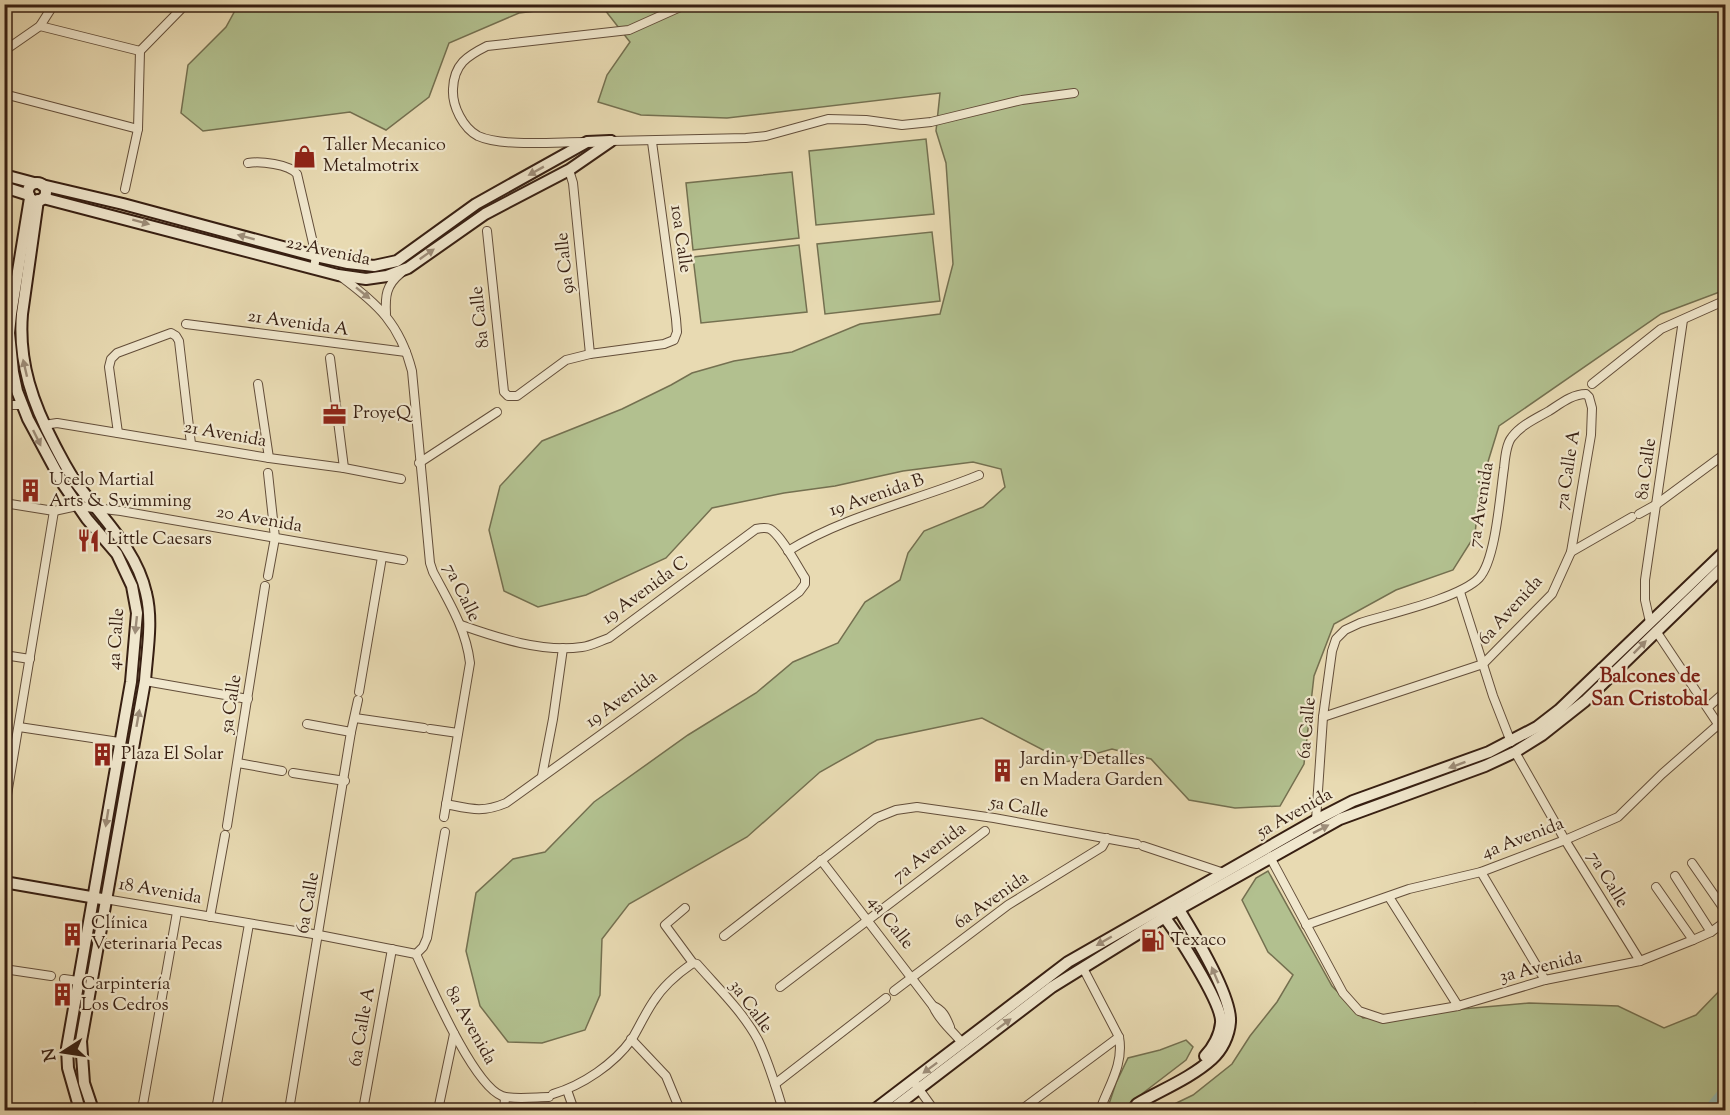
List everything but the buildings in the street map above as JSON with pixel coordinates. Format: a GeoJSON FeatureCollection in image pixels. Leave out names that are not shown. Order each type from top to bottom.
{"type":"FeatureCollection","features":[{"type":"Feature","properties":{"kind":"main road"},"geometry":{"type":"LineString","coordinates":[[587,142],[611,141]]}},
{"type":"Feature","properties":{"kind":"main road","name":"22 Avenida"},"geometry":{"type":"LineString","coordinates":[[4,187],[35,198],[119,216],[314,268],[366,279],[387,276],[408,268],[485,214],[569,170],[611,141]]}},
{"type":"Feature","properties":{"kind":"main road","name":"22 Avenida"},"geometry":{"type":"LineString","coordinates":[[4,175],[123,204],[316,256],[374,266],[397,261],[476,204],[587,142]]}},
{"type":"Feature","properties":{"kind":"main road"},"geometry":{"type":"LineString","coordinates":[[38,184],[45,193],[35,198],[29,187],[38,184]]}},
{"type":"Feature","properties":{"kind":"main road","name":"4a Calle"},"geometry":{"type":"LineString","coordinates":[[35,198],[11,314],[9,333],[13,372],[22,405],[46,456],[78,506],[117,554],[132,586],[137,613],[130,682],[119,742],[81,1041],[84,1083],[93,1110]]}},
{"type":"Feature","properties":{"kind":"main road","name":"4a Calle"},"geometry":{"type":"LineString","coordinates":[[35,198],[21,333],[25,369],[35,404],[70,475],[136,565],[147,595],[149,631],[145,681],[100,898],[78,981],[67,1059],[80,1110]]}},
{"type":"Feature","properties":{"kind":"main road"},"geometry":{"type":"LineString","coordinates":[[119,216],[123,204]]}},
{"type":"Feature","properties":{"kind":"main road"},"geometry":{"type":"LineString","coordinates":[[476,204],[485,214]]}},
{"type":"Feature","properties":{"kind":"main road","name":"5a Avenida"},"geometry":{"type":"LineString","coordinates":[[1176,906],[1224,873],[1316,820],[1462,763],[1513,747],[1585,701],[1725,550]]}},
{"type":"Feature","properties":{"kind":"main road","name":"5a Avenida"},"geometry":{"type":"LineString","coordinates":[[1683,597],[1725,564]]}},
{"type":"Feature","properties":{"kind":"main road","name":"5a Avenida"},"geometry":{"type":"LineString","coordinates":[[891,1110],[962,1043],[1068,962],[1270,857],[1356,806]]}},
{"type":"Feature","properties":{"kind":"main road","name":"18 Avenida"},"geometry":{"type":"LineString","coordinates":[[4,882],[100,898]]}},
{"type":"Feature","properties":{"kind":"main road"},"geometry":{"type":"LineString","coordinates":[[1133,1110],[1137,1104],[1213,1059],[1226,1042],[1230,1021],[1225,1000],[1212,968],[1176,906]]}},
{"type":"Feature","properties":{"kind":"main road"},"geometry":{"type":"LineString","coordinates":[[1162,914],[1217,1003],[1221,1023],[1213,1048],[1188,1075]]}},
{"type":"Feature","properties":{"kind":"main road","name":"5a Avenida"},"geometry":{"type":"LineString","coordinates":[[874,1110],[916,1085],[1045,993],[1162,914]]}},
{"type":"Feature","properties":{"kind":"street"},"geometry":{"type":"LineString","coordinates":[[4,51],[40,26],[54,4]]}},
{"type":"Feature","properties":{"kind":"street"},"geometry":{"type":"LineString","coordinates":[[125,189],[138,129],[140,51],[186,4]]}},
{"type":"Feature","properties":{"kind":"street"},"geometry":{"type":"LineString","coordinates":[[587,142],[500,141],[478,136],[465,125],[456,110],[453,90],[458,69],[467,56],[488,45],[629,30],[687,4]]}},
{"type":"Feature","properties":{"kind":"street"},"geometry":{"type":"LineString","coordinates":[[40,26],[140,51]]}},
{"type":"Feature","properties":{"kind":"street"},"geometry":{"type":"LineString","coordinates":[[611,141],[724,140],[766,136],[828,119],[866,120],[902,125],[931,122],[1022,100],[1074,93]]}},
{"type":"Feature","properties":{"kind":"street"},"geometry":{"type":"LineString","coordinates":[[4,94],[138,129]]}},
{"type":"Feature","properties":{"kind":"street","name":"10a Calle"},"geometry":{"type":"LineString","coordinates":[[590,354],[664,344],[674,340],[677,332],[652,142]]}},
{"type":"Feature","properties":{"kind":"street"},"geometry":{"type":"LineString","coordinates":[[248,163],[258,162],[288,168],[297,174],[316,256],[314,268]]}},
{"type":"Feature","properties":{"kind":"street","name":"9a Calle"},"geometry":{"type":"LineString","coordinates":[[569,170],[573,183],[590,354]]}},
{"type":"Feature","properties":{"kind":"street","name":"8a Calle"},"geometry":{"type":"LineString","coordinates":[[486,231],[504,392],[510,397],[517,396],[566,360],[590,354]]}},
{"type":"Feature","properties":{"kind":"street"},"geometry":{"type":"LineString","coordinates":[[386,314],[386,294],[392,280],[408,268]]}},
{"type":"Feature","properties":{"kind":"street","name":"7a Calle"},"geometry":{"type":"LineString","coordinates":[[338,274],[365,294],[386,314],[406,352],[412,371],[430,563],[433,573],[462,626],[468,644],[470,663],[444,817]]}},
{"type":"Feature","properties":{"kind":"street"},"geometry":{"type":"LineString","coordinates":[[1592,384],[1650,337],[1725,300]]}},
{"type":"Feature","properties":{"kind":"street","name":"8a Calle"},"geometry":{"type":"LineString","coordinates":[[1683,320],[1645,580],[1645,600],[1653,627],[1725,736]]}},
{"type":"Feature","properties":{"kind":"street","name":"21 Avenida A"},"geometry":{"type":"LineString","coordinates":[[186,324],[406,352]]}},
{"type":"Feature","properties":{"kind":"street"},"geometry":{"type":"LineString","coordinates":[[118,433],[110,371],[111,359],[117,353],[167,334],[174,334],[179,341],[191,444]]}},
{"type":"Feature","properties":{"kind":"street"},"geometry":{"type":"LineString","coordinates":[[330,358],[344,468]]}},
{"type":"Feature","properties":{"kind":"street"},"geometry":{"type":"LineString","coordinates":[[258,384],[269,458]]}},
{"type":"Feature","properties":{"kind":"street","name":"7a Calle A"},"geometry":{"type":"LineString","coordinates":[[1571,552],[1591,435],[1592,408],[1586,394]]}},
{"type":"Feature","properties":{"kind":"street","name":"7a Avenida"},"geometry":{"type":"LineString","coordinates":[[1336,639],[1345,630],[1360,623],[1460,592],[1478,579],[1487,568],[1492,549],[1505,456],[1511,438],[1526,425],[1569,399],[1586,394]]}},
{"type":"Feature","properties":{"kind":"street"},"geometry":{"type":"LineString","coordinates":[[4,405],[22,405]]}},
{"type":"Feature","properties":{"kind":"street"},"geometry":{"type":"LineString","coordinates":[[419,463],[497,412]]}},
{"type":"Feature","properties":{"kind":"street","name":"21 Avenida"},"geometry":{"type":"LineString","coordinates":[[44,425],[57,423],[401,479]]}},
{"type":"Feature","properties":{"kind":"street"},"geometry":{"type":"LineString","coordinates":[[1571,552],[1657,504],[1725,453]]}},
{"type":"Feature","properties":{"kind":"street"},"geometry":{"type":"LineString","coordinates":[[268,473],[275,538],[268,576]]}},
{"type":"Feature","properties":{"kind":"street","name":"19 Avenida B"},"geometry":{"type":"LineString","coordinates":[[788,551],[826,530],[979,475]]}},
{"type":"Feature","properties":{"kind":"street","name":"20 Avenida"},"geometry":{"type":"LineString","coordinates":[[4,503],[54,511],[78,506],[121,511],[403,560]]}},
{"type":"Feature","properties":{"kind":"street"},"geometry":{"type":"LineString","coordinates":[[4,813],[54,511]]}},
{"type":"Feature","properties":{"kind":"street","name":"19 Avenida C"},"geometry":{"type":"LineString","coordinates":[[462,626],[514,642],[563,648],[583,647],[609,638],[756,529],[768,528],[777,535],[788,551]]}},
{"type":"Feature","properties":{"kind":"street","name":"19 Avenida"},"geometry":{"type":"LineString","coordinates":[[446,804],[489,810],[506,803],[785,602],[805,584],[805,578],[788,551]]}},
{"type":"Feature","properties":{"kind":"street","name":"6a Avenida"},"geometry":{"type":"LineString","coordinates":[[1323,717],[1483,664],[1552,594],[1571,552]]}},
{"type":"Feature","properties":{"kind":"street","name":"6a Calle"},"geometry":{"type":"LineString","coordinates":[[289,1110],[382,557]]}},
{"type":"Feature","properties":{"kind":"street","name":"5a Calle"},"geometry":{"type":"LineString","coordinates":[[227,826],[265,586]]}},
{"type":"Feature","properties":{"kind":"street","name":"7a Calle"},"geometry":{"type":"LineString","coordinates":[[1460,592],[1513,747],[1565,840],[1640,961]]}},
{"type":"Feature","properties":{"kind":"street","name":"6a Calle"},"geometry":{"type":"LineString","coordinates":[[1316,820],[1323,717],[1332,651],[1336,639]]}},
{"type":"Feature","properties":{"kind":"street"},"geometry":{"type":"LineString","coordinates":[[542,776],[563,648]]}},
{"type":"Feature","properties":{"kind":"street"},"geometry":{"type":"LineString","coordinates":[[4,656],[30,659]]}},
{"type":"Feature","properties":{"kind":"street"},"geometry":{"type":"LineString","coordinates":[[145,681],[248,699]]}},
{"type":"Feature","properties":{"kind":"street"},"geometry":{"type":"LineString","coordinates":[[1708,707],[1725,691]]}},
{"type":"Feature","properties":{"kind":"street"},"geometry":{"type":"LineString","coordinates":[[355,718],[458,733]]}},
{"type":"Feature","properties":{"kind":"street"},"geometry":{"type":"LineString","coordinates":[[307,724],[351,732]]}},
{"type":"Feature","properties":{"kind":"street","name":"4a Avenida"},"geometry":{"type":"LineString","coordinates":[[1306,925],[1444,880],[1481,872],[1618,817],[1662,774],[1719,724]]}},
{"type":"Feature","properties":{"kind":"street"},"geometry":{"type":"LineString","coordinates":[[19,727],[119,742]]}},
{"type":"Feature","properties":{"kind":"street"},"geometry":{"type":"LineString","coordinates":[[238,763],[282,771]]}},
{"type":"Feature","properties":{"kind":"street"},"geometry":{"type":"LineString","coordinates":[[293,773],[345,781]]}},
{"type":"Feature","properties":{"kind":"street","name":"5a Calle"},"geometry":{"type":"LineString","coordinates":[[821,860],[876,818],[896,810],[917,807],[1140,845],[1224,873]]}},
{"type":"Feature","properties":{"kind":"street","name":"7a Avenida"},"geometry":{"type":"LineString","coordinates":[[780,987],[866,919],[985,831]]}},
{"type":"Feature","properties":{"kind":"street"},"geometry":{"type":"LineString","coordinates":[[416,954],[423,947],[427,938],[446,832]]}},
{"type":"Feature","properties":{"kind":"street"},"geometry":{"type":"LineString","coordinates":[[210,917],[225,835]]}},
{"type":"Feature","properties":{"kind":"street","name":"6a Avenida"},"geometry":{"type":"LineString","coordinates":[[894,991],[1008,906],[1102,847],[1107,838]]}},
{"type":"Feature","properties":{"kind":"street"},"geometry":{"type":"LineString","coordinates":[[1270,857],[1306,925]]}},
{"type":"Feature","properties":{"kind":"street"},"geometry":{"type":"LineString","coordinates":[[724,936],[821,860]]}},
{"type":"Feature","properties":{"kind":"street","name":"4a Calle"},"geometry":{"type":"LineString","coordinates":[[821,860],[933,1006],[940,1009],[962,1043]]}},
{"type":"Feature","properties":{"kind":"street"},"geometry":{"type":"LineString","coordinates":[[1692,863],[1725,912]]}},
{"type":"Feature","properties":{"kind":"street"},"geometry":{"type":"LineString","coordinates":[[1481,872],[1545,980]]}},
{"type":"Feature","properties":{"kind":"street"},"geometry":{"type":"LineString","coordinates":[[1675,876],[1711,932]]}},
{"type":"Feature","properties":{"kind":"street"},"geometry":{"type":"LineString","coordinates":[[1656,887],[1693,940]]}},
{"type":"Feature","properties":{"kind":"street"},"geometry":{"type":"LineString","coordinates":[[1389,897],[1458,1006]]}},
{"type":"Feature","properties":{"kind":"street","name":"18 Avenida"},"geometry":{"type":"LineString","coordinates":[[100,898],[416,954]]}},
{"type":"Feature","properties":{"kind":"street","name":"3a Calle"},"geometry":{"type":"LineString","coordinates":[[685,908],[665,925],[693,963],[697,964],[741,1015],[757,1039],[776,1084],[783,1110]]}},
{"type":"Feature","properties":{"kind":"street"},"geometry":{"type":"LineString","coordinates":[[142,1110],[177,912]]}},
{"type":"Feature","properties":{"kind":"street","name":"3a Avenida"},"geometry":{"type":"LineString","coordinates":[[1306,925],[1342,993],[1359,1011],[1383,1019],[1458,1006],[1545,980],[1640,961],[1711,932],[1725,921]]}},
{"type":"Feature","properties":{"kind":"street"},"geometry":{"type":"LineString","coordinates":[[216,1110],[249,924]]}},
{"type":"Feature","properties":{"kind":"street","name":"6a Calle A"},"geometry":{"type":"LineString","coordinates":[[363,1110],[392,949]]}},
{"type":"Feature","properties":{"kind":"street","name":"8a Avenida"},"geometry":{"type":"LineString","coordinates":[[416,954],[454,1034],[486,1085],[504,1098]]}},
{"type":"Feature","properties":{"kind":"street"},"geometry":{"type":"LineString","coordinates":[[504,1110],[504,1098],[551,1096],[567,1090],[609,1064],[631,1039],[653,1001],[666,985],[693,963]]}},
{"type":"Feature","properties":{"kind":"street"},"geometry":{"type":"LineString","coordinates":[[1083,968],[1119,1036],[1121,1047],[1119,1067],[1100,1110]]}},
{"type":"Feature","properties":{"kind":"street"},"geometry":{"type":"LineString","coordinates":[[4,969],[51,976]]}},
{"type":"Feature","properties":{"kind":"street"},"geometry":{"type":"LineString","coordinates":[[64,979],[78,981]]}},
{"type":"Feature","properties":{"kind":"street"},"geometry":{"type":"LineString","coordinates":[[776,1084],[886,998]]}},
{"type":"Feature","properties":{"kind":"street"},"geometry":{"type":"LineString","coordinates":[[438,1110],[454,1034]]}},
{"type":"Feature","properties":{"kind":"street"},"geometry":{"type":"LineString","coordinates":[[1021,1110],[1119,1036]]}},
{"type":"Feature","properties":{"kind":"street"},"geometry":{"type":"LineString","coordinates":[[631,1039],[666,1076],[680,1110]]}},
{"type":"Feature","properties":{"kind":"street"},"geometry":{"type":"LineString","coordinates":[[916,1085],[934,1110]]}},
{"type":"Feature","properties":{"kind":"street"},"geometry":{"type":"LineString","coordinates":[[567,1090],[574,1110]]}},
{"type":"Feature","properties":{"kind":"green space"},"geometry":{"type":"Polygon","coordinates":[[[238,5],[585,5],[519,13],[449,43],[429,97],[386,130],[350,112],[203,131],[181,113],[188,65],[226,27],[238,5]]]}},
{"type":"Feature","properties":{"kind":"green space"},"geometry":{"type":"Polygon","coordinates":[[[601,5],[1725,5],[1725,290],[1661,314],[1499,426],[1479,491],[1475,535],[1453,570],[1396,590],[1334,624],[1314,676],[1304,764],[1280,806],[1235,808],[1189,800],[1151,759],[1112,749],[1066,762],[982,718],[877,740],[820,772],[747,837],[629,904],[602,939],[600,995],[585,1030],[542,1043],[508,1042],[480,1006],[466,951],[476,893],[513,859],[545,852],[594,802],[688,735],[756,693],[793,662],[838,643],[865,602],[900,580],[908,553],[924,531],[983,507],[1005,487],[1001,469],[973,462],[903,471],[835,486],[784,493],[712,508],[666,558],[586,595],[538,607],[504,591],[489,530],[500,486],[542,441],[622,409],[692,373],[734,361],[792,352],[860,324],[940,314],[953,264],[946,163],[936,131],[940,93],[727,118],[641,115],[598,102],[607,75],[630,42],[601,5]]]}},
{"type":"Feature","properties":{"kind":"green space"},"geometry":{"type":"Polygon","coordinates":[[[926,139],[934,214],[816,225],[809,151],[926,139]]]}},
{"type":"Feature","properties":{"kind":"green space"},"geometry":{"type":"Polygon","coordinates":[[[792,172],[799,238],[693,250],[686,183],[792,172]]]}},
{"type":"Feature","properties":{"kind":"green space"},"geometry":{"type":"Polygon","coordinates":[[[932,232],[940,301],[825,314],[817,244],[932,232]]]}},
{"type":"Feature","properties":{"kind":"green space"},"geometry":{"type":"Polygon","coordinates":[[[799,245],[807,312],[701,323],[693,257],[799,245]]]}},
{"type":"Feature","properties":{"kind":"green space"},"geometry":{"type":"Polygon","coordinates":[[[1268,871],[1332,986],[1363,1018],[1529,1003],[1618,1006],[1664,1028],[1696,1015],[1725,985],[1725,1110],[1494,1110],[1475,1103],[1457,1110],[1162,1110],[1193,1095],[1232,1064],[1250,1036],[1277,1002],[1293,975],[1268,952],[1242,900],[1256,878],[1268,871]]]}},
{"type":"Feature","properties":{"kind":"green space"},"geometry":{"type":"Polygon","coordinates":[[[1186,1040],[1193,1047],[1186,1060],[1143,1093],[1126,1110],[1107,1110],[1128,1058],[1160,1050],[1186,1040]]]}},
{"type":"Feature","properties":{"kind":"waterway"},"geometry":{"type":"LineString","coordinates":[[1711,1110],[1726,1092]]}},
{"type":"Feature","properties":{"kind":"place","name":"Taller Mecanico Metalmotrix"},"geometry":{"type":"Point","coordinates":[305,156]}},
{"type":"Feature","properties":{"kind":"place","name":"ProyeQ"},"geometry":{"type":"Point","coordinates":[335,414]}},
{"type":"Feature","properties":{"kind":"place","name":"Ucelo Martial Arts & Swimming"},"geometry":{"type":"Point","coordinates":[31,491]}},
{"type":"Feature","properties":{"kind":"place","name":"Little Caesars"},"geometry":{"type":"Point","coordinates":[89,540]}},
{"type":"Feature","properties":{"kind":"place","name":"Plaza El Solar"},"geometry":{"type":"Point","coordinates":[103,755]}},
{"type":"Feature","properties":{"kind":"place","name":"Jardin y Detalles en Madera Garden"},"geometry":{"type":"Point","coordinates":[1002,770]}},
{"type":"Feature","properties":{"kind":"place","name":"Clínica Veterinaria Pecas"},"geometry":{"type":"Point","coordinates":[73,934]}},
{"type":"Feature","properties":{"kind":"place","name":"Texaco"},"geometry":{"type":"Point","coordinates":[1153,941]}},
{"type":"Feature","properties":{"kind":"place","name":"Carpintería Los Cedros"},"geometry":{"type":"Point","coordinates":[63,995]}},
{"type":"Feature","properties":{"kind":"district","name":"Balcones de San Cristobal"},"geometry":{"type":"Point","coordinates":[1650,688]}}]}
